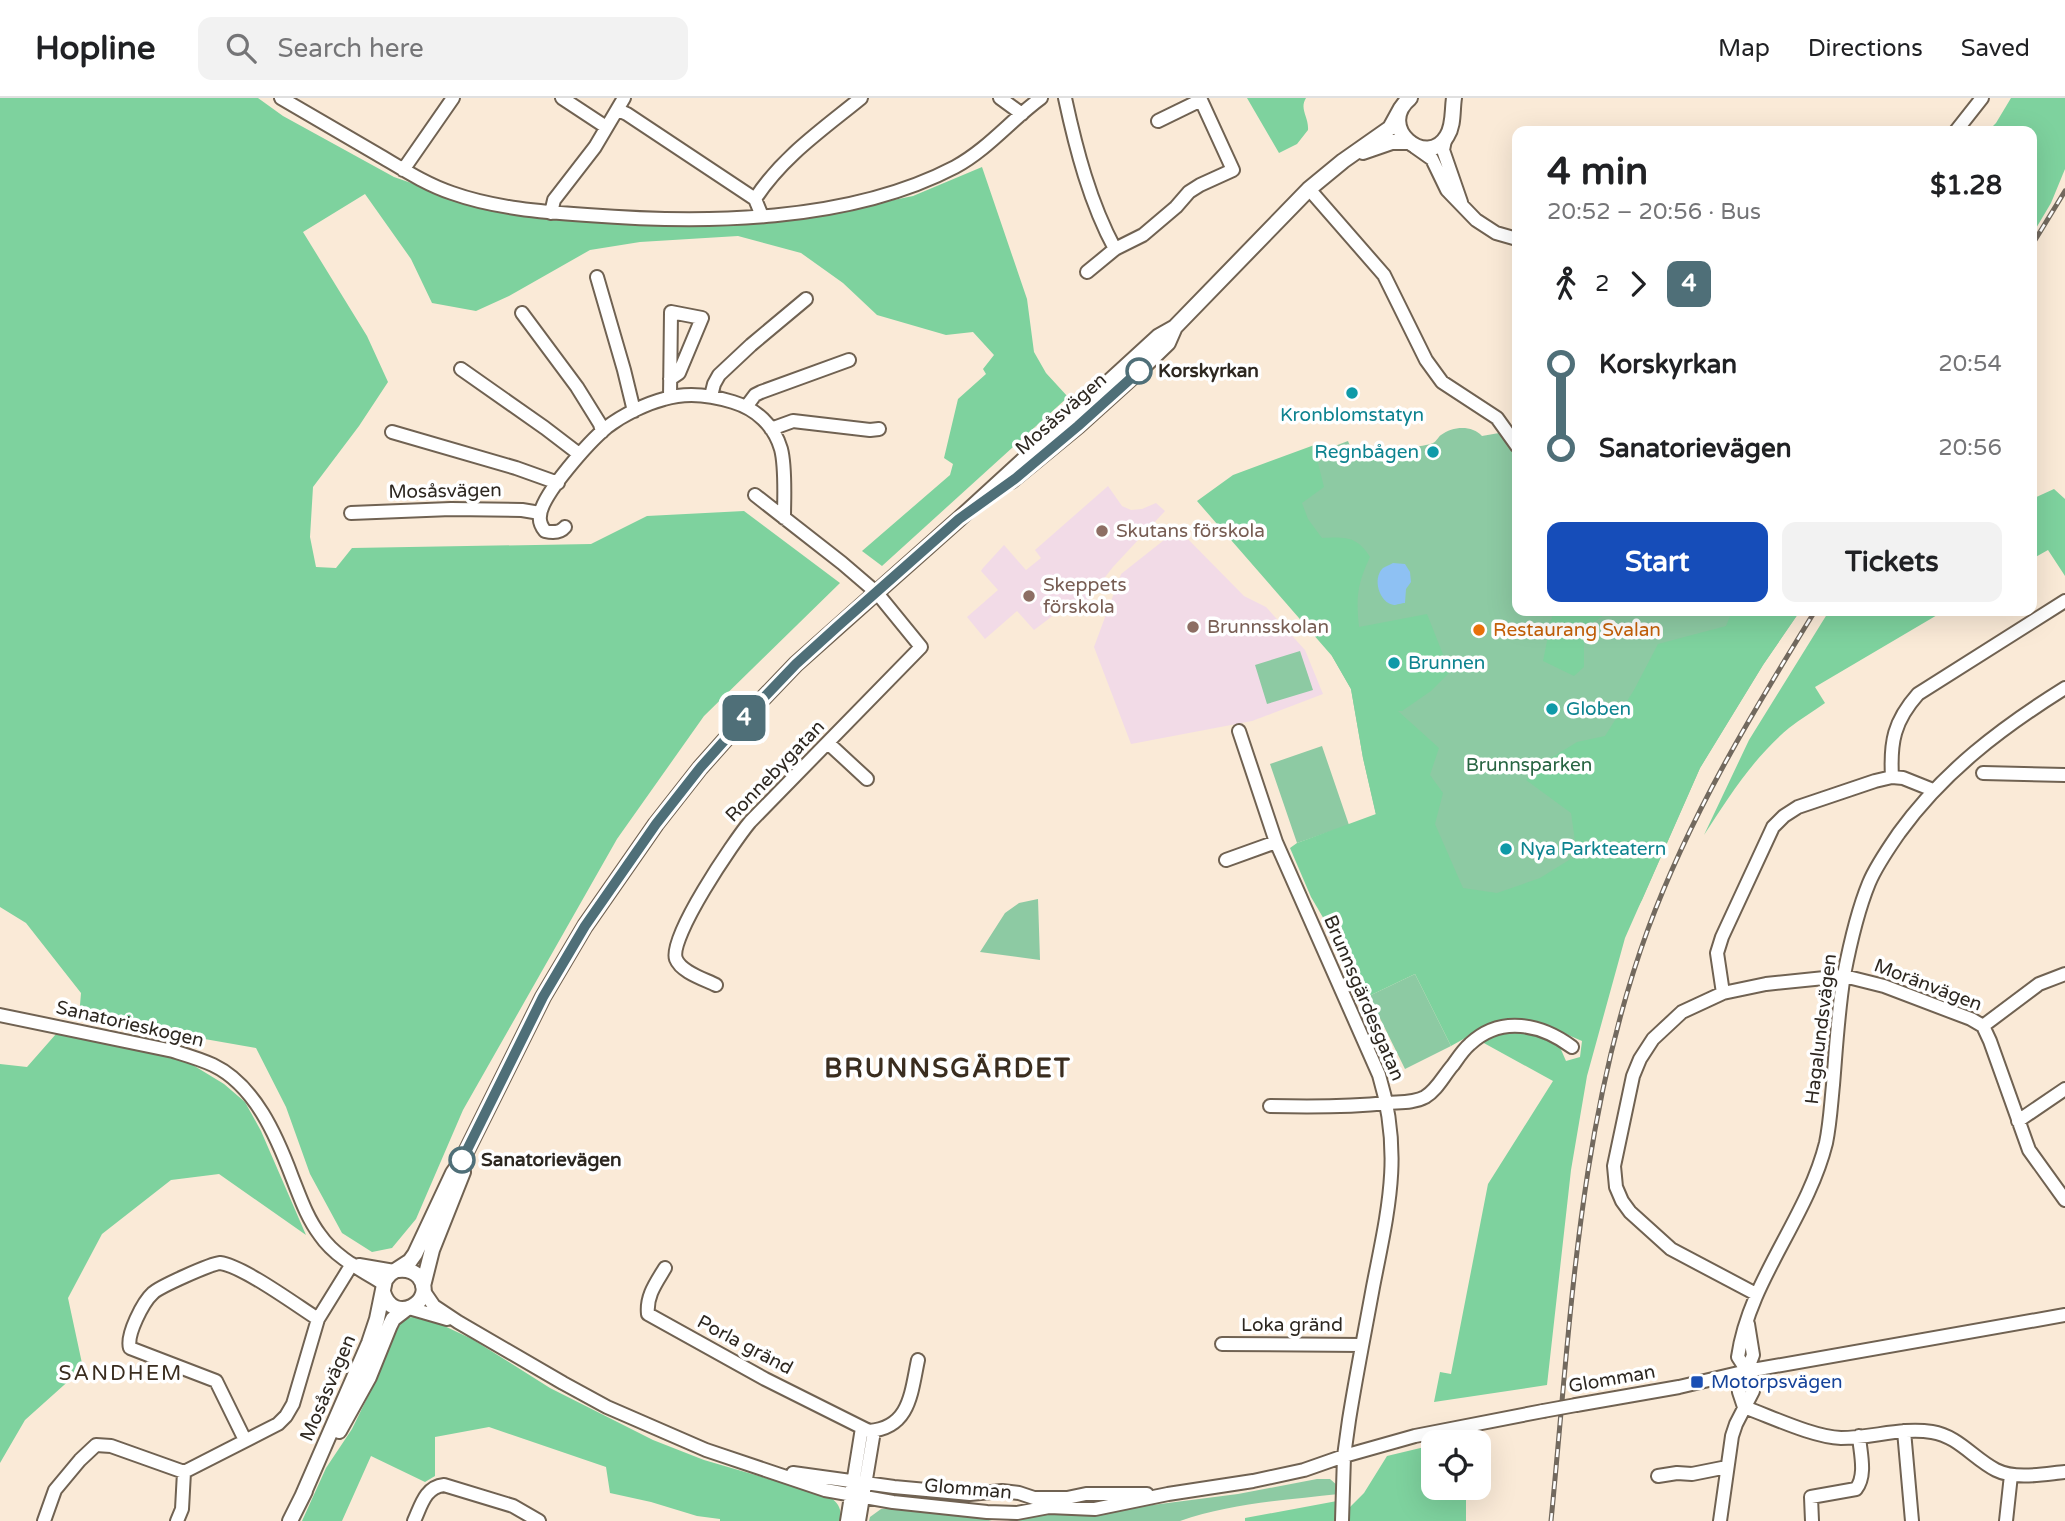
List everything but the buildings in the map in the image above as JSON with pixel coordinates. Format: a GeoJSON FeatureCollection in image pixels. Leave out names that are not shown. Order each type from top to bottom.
{"type":"FeatureCollection","features":[{"type":"Feature","properties":{"kind":"main road"},"geometry":{"type":"LineString","coordinates":[[1440,98],[1450,107],[1453,106],[1451,128],[1445,140]]}},
{"type":"Feature","properties":{"kind":"main road"},"geometry":{"type":"LineString","coordinates":[[1405,101],[1398,117],[1399,128],[1410,144]]}},
{"type":"Feature","properties":{"kind":"main road","name":"Mosåsvägen"},"geometry":{"type":"LineString","coordinates":[[396,1270],[410,1261],[445,1203],[543,997],[585,926],[656,824],[700,768],[749,713],[805,657],[1159,336],[1175,327],[1309,189],[1390,128],[1405,101]]}},
{"type":"Feature","properties":{"kind":"main road","name":"Mosåsvägen"},"geometry":{"type":"LineString","coordinates":[[1355,154],[1392,142],[1420,148],[1434,147],[1445,140]]}},
{"type":"Feature","properties":{"kind":"main road","name":"Mosåsvägen"},"geometry":{"type":"LineString","coordinates":[[423,1288],[445,1203]]}},
{"type":"Feature","properties":{"kind":"main road"},"geometry":{"type":"LineString","coordinates":[[396,1270],[408,1270],[416,1274],[423,1288],[418,1302],[407,1309],[391,1305],[383,1288],[396,1270]]}},
{"type":"Feature","properties":{"kind":"main road","name":"Mosåsvägen"},"geometry":{"type":"LineString","coordinates":[[302,1497],[369,1343],[383,1288]]}},
{"type":"Feature","properties":{"kind":"main road","name":"Mosåsvägen"},"geometry":{"type":"LineString","coordinates":[[289,1521],[359,1397],[393,1319],[407,1309]]}},
{"type":"Feature","properties":{"kind":"street"},"geometry":{"type":"LineString","coordinates":[[281,98],[403,170],[452,193],[503,206],[551,213],[666,219],[762,216],[827,208],[922,182],[974,156],[1041,98]]}},
{"type":"Feature","properties":{"kind":"street"},"geometry":{"type":"LineString","coordinates":[[403,170],[453,98]]}},
{"type":"Feature","properties":{"kind":"street"},"geometry":{"type":"LineString","coordinates":[[562,98],[606,127]]}},
{"type":"Feature","properties":{"kind":"street"},"geometry":{"type":"LineString","coordinates":[[755,199],[785,160],[861,98]]}},
{"type":"Feature","properties":{"kind":"street"},"geometry":{"type":"LineString","coordinates":[[1000,98],[1022,114]]}},
{"type":"Feature","properties":{"kind":"street"},"geometry":{"type":"LineString","coordinates":[[1065,98],[1082,163],[1106,232],[1115,249]]}},
{"type":"Feature","properties":{"kind":"street"},"geometry":{"type":"LineString","coordinates":[[1960,126],[1982,98]]}},
{"type":"Feature","properties":{"kind":"street"},"geometry":{"type":"LineString","coordinates":[[1087,272],[1115,249],[1143,235],[1189,192],[1233,170],[1201,99],[1158,121]]}},
{"type":"Feature","properties":{"kind":"street"},"geometry":{"type":"LineString","coordinates":[[551,213],[554,200],[596,147],[621,104],[755,199],[762,216]]}},
{"type":"Feature","properties":{"kind":"street"},"geometry":{"type":"LineString","coordinates":[[1445,140],[1443,150],[1462,206]]}},
{"type":"Feature","properties":{"kind":"street"},"geometry":{"type":"LineString","coordinates":[[1410,144],[1432,159],[1447,190],[1476,220],[1496,233],[1512,238]]}},
{"type":"Feature","properties":{"kind":"street"},"geometry":{"type":"LineString","coordinates":[[1309,189],[1384,275],[1426,360],[1442,382],[1497,418],[1512,439]]}},
{"type":"Feature","properties":{"kind":"street"},"geometry":{"type":"LineString","coordinates":[[597,278],[634,411]]}},
{"type":"Feature","properties":{"kind":"street"},"geometry":{"type":"LineString","coordinates":[[711,396],[713,384],[719,375],[806,299]]}},
{"type":"Feature","properties":{"kind":"street"},"geometry":{"type":"LineString","coordinates":[[670,379],[679,373],[702,318],[671,312],[670,379],[670,397]]}},
{"type":"Feature","properties":{"kind":"street"},"geometry":{"type":"LineString","coordinates":[[522,313],[577,387],[602,432]]}},
{"type":"Feature","properties":{"kind":"street"},"geometry":{"type":"LineString","coordinates":[[746,407],[755,395],[761,392],[849,360]]}},
{"type":"Feature","properties":{"kind":"street"},"geometry":{"type":"LineString","coordinates":[[461,369],[579,454]]}},
{"type":"Feature","properties":{"kind":"street"},"geometry":{"type":"LineString","coordinates":[[565,527],[559,532],[545,531],[540,523],[540,513],[579,454],[602,432],[634,411],[670,397],[691,395],[711,396],[746,407],[755,412],[771,429],[782,452],[784,518]]}},
{"type":"Feature","properties":{"kind":"street"},"geometry":{"type":"LineString","coordinates":[[771,429],[793,421],[879,429]]}},
{"type":"Feature","properties":{"kind":"street","name":"Mosåsvägen"},"geometry":{"type":"LineString","coordinates":[[392,432],[504,464],[558,483]]}},
{"type":"Feature","properties":{"kind":"street"},"geometry":{"type":"LineString","coordinates":[[755,495],[877,593]]}},
{"type":"Feature","properties":{"kind":"street","name":"Mosåsvägen"},"geometry":{"type":"LineString","coordinates":[[351,513],[451,509],[522,510],[540,513]]}},
{"type":"Feature","properties":{"kind":"street","name":"Ronnebygatan"},"geometry":{"type":"LineString","coordinates":[[716,985],[684,969],[677,962],[675,953],[702,892],[734,841],[750,822],[921,647],[877,593]]}},
{"type":"Feature","properties":{"kind":"street"},"geometry":{"type":"LineString","coordinates":[[1892,777],[1891,754],[1895,733],[1905,709],[1918,694],[2065,601]]}},
{"type":"Feature","properties":{"kind":"street","name":"Hagalundsvägen"},"geometry":{"type":"LineString","coordinates":[[1747,1371],[1753,1355],[1748,1319],[1756,1294],[1798,1212],[1826,1143],[1844,976],[1856,924],[1870,882],[1888,849],[1933,790],[1998,733],[2065,688]]}},
{"type":"Feature","properties":{"kind":"street","name":"Brunnsgärdesgatan"},"geometry":{"type":"LineString","coordinates":[[1239,731],[1276,842],[1379,1075],[1387,1103],[1393,1145],[1391,1199],[1362,1345],[1344,1456],[1342,1521]]}},
{"type":"Feature","properties":{"kind":"street"},"geometry":{"type":"LineString","coordinates":[[828,744],[867,779]]}},
{"type":"Feature","properties":{"kind":"street"},"geometry":{"type":"LineString","coordinates":[[1983,773],[2065,775]]}},
{"type":"Feature","properties":{"kind":"street"},"geometry":{"type":"LineString","coordinates":[[1723,993],[1717,966],[1719,945],[1773,827],[1784,816],[1798,807],[1892,777],[1903,778],[1933,790]]}},
{"type":"Feature","properties":{"kind":"street"},"geometry":{"type":"LineString","coordinates":[[1226,860],[1276,842]]}},
{"type":"Feature","properties":{"kind":"street"},"geometry":{"type":"LineString","coordinates":[[1983,1026],[2039,984],[2065,974]]}},
{"type":"Feature","properties":{"kind":"street","name":"Moränvägen"},"geometry":{"type":"LineString","coordinates":[[1756,1294],[1671,1250],[1630,1212],[1616,1187],[1614,1166],[1633,1076],[1640,1059],[1653,1039],[1674,1018],[1723,993],[1766,984],[1844,976],[1884,986],[1983,1026],[2029,1150],[2065,1200]]}},
{"type":"Feature","properties":{"kind":"street","name":"Sanatorieskogen"},"geometry":{"type":"LineString","coordinates":[[0,1015],[173,1052],[216,1066],[240,1085],[259,1106],[279,1144],[305,1210],[319,1235],[331,1249],[352,1264]]}},
{"type":"Feature","properties":{"kind":"street"},"geometry":{"type":"LineString","coordinates":[[1270,1106],[1356,1107],[1424,1097],[1433,1090],[1469,1044],[1495,1028],[1532,1026],[1559,1037],[1572,1047]]}},
{"type":"Feature","properties":{"kind":"street"},"geometry":{"type":"LineString","coordinates":[[2018,1121],[2065,1089]]}},
{"type":"Feature","properties":{"kind":"street"},"geometry":{"type":"LineString","coordinates":[[245,1440],[216,1381],[130,1348],[128,1342],[131,1330],[152,1293],[215,1263],[227,1264],[318,1319]]}},
{"type":"Feature","properties":{"kind":"street"},"geometry":{"type":"LineString","coordinates":[[352,1264],[396,1270]]}},
{"type":"Feature","properties":{"kind":"street"},"geometry":{"type":"LineString","coordinates":[[352,1264],[383,1288]]}},
{"type":"Feature","properties":{"kind":"street"},"geometry":{"type":"LineString","coordinates":[[44,1521],[55,1490],[96,1445],[111,1446],[184,1472],[278,1424],[293,1404],[318,1319],[352,1264]]}},
{"type":"Feature","properties":{"kind":"street","name":"Porla gränd"},"geometry":{"type":"LineString","coordinates":[[665,1268],[651,1292],[648,1314],[765,1379],[868,1430]]}},
{"type":"Feature","properties":{"kind":"street","name":"Glomman"},"geometry":{"type":"LineString","coordinates":[[423,1288],[434,1306],[480,1335],[607,1407],[706,1450],[825,1490],[1007,1514],[1049,1507],[1095,1509],[1168,1494],[1209,1489],[1304,1470],[1344,1456],[1443,1429],[1679,1387],[1747,1371],[2065,1315]]}},
{"type":"Feature","properties":{"kind":"street","name":"Glomman"},"geometry":{"type":"LineString","coordinates":[[407,1309],[458,1322]]}},
{"type":"Feature","properties":{"kind":"street","name":"Loka gränd"},"geometry":{"type":"LineString","coordinates":[[1222,1344],[1362,1345]]}},
{"type":"Feature","properties":{"kind":"street"},"geometry":{"type":"LineString","coordinates":[[859,1521],[857,1496],[868,1430],[881,1430],[895,1423],[906,1411],[918,1360]]}},
{"type":"Feature","properties":{"kind":"street"},"geometry":{"type":"LineString","coordinates":[[1720,1521],[1736,1424],[1753,1391],[1747,1371]]}},
{"type":"Feature","properties":{"kind":"street"},"geometry":{"type":"LineString","coordinates":[[1744,1407],[1824,1436],[1843,1438],[1904,1431],[1935,1432],[1949,1437],[1997,1471],[2011,1475],[2065,1472]]}},
{"type":"Feature","properties":{"kind":"street"},"geometry":{"type":"LineString","coordinates":[[1904,1431],[1912,1521]]}},
{"type":"Feature","properties":{"kind":"street"},"geometry":{"type":"LineString","coordinates":[[1812,1521],[1811,1497],[1856,1489],[1860,1484],[1862,1474],[1859,1436]]}},
{"type":"Feature","properties":{"kind":"street"},"geometry":{"type":"LineString","coordinates":[[1658,1476],[1692,1474],[1727,1467]]}},
{"type":"Feature","properties":{"kind":"street","name":"Glomman"},"geometry":{"type":"LineString","coordinates":[[766,1469],[970,1494],[1010,1491],[1048,1498],[1086,1494],[1168,1494]]}},
{"type":"Feature","properties":{"kind":"street"},"geometry":{"type":"LineString","coordinates":[[177,1521],[181,1509],[184,1472]]}},
{"type":"Feature","properties":{"kind":"street"},"geometry":{"type":"LineString","coordinates":[[2006,1521],[2011,1475]]}},
{"type":"Feature","properties":{"kind":"street"},"geometry":{"type":"LineString","coordinates":[[414,1521],[429,1489],[444,1485],[513,1507],[539,1521]]}},
{"type":"Feature","properties":{"kind":"street"},"geometry":{"type":"LineString","coordinates":[[847,1521],[857,1496]]}},
{"type":"Feature","properties":{"kind":"shaded area","name":"Skutans förskola"},"geometry":{"type":"Polygon","coordinates":[[[1108,486],[1122,506],[1131,510],[1156,503],[1165,511],[1113,567],[1081,613],[1071,602],[1034,630],[1017,611],[985,639],[967,617],[998,590],[981,571],[983,568],[1004,545],[1026,570],[1041,558],[1035,550],[1108,486]]]}},
{"type":"Feature","properties":{"kind":"shaded area","name":"Brunnsskolan"},"geometry":{"type":"Polygon","coordinates":[[[1178,529],[1244,596],[1266,607],[1305,650],[1323,694],[1252,721],[1131,744],[1094,647],[1121,574],[1178,529]]]}},
{"type":"Feature","properties":{"kind":"green space"},"geometry":{"type":"Polygon","coordinates":[[[0,98],[258,98],[283,116],[394,177],[457,199],[514,214],[642,226],[740,223],[816,216],[913,196],[982,167],[1027,299],[1034,352],[1046,373],[1068,397],[882,566],[862,551],[950,475],[953,464],[944,458],[958,399],[986,374],[983,369],[994,355],[973,332],[946,335],[877,315],[843,283],[801,253],[738,236],[640,242],[590,250],[509,296],[476,311],[432,303],[411,259],[365,194],[303,232],[367,336],[388,382],[313,487],[310,537],[316,567],[336,568],[352,548],[591,544],[647,516],[744,511],[840,583],[704,716],[617,839],[463,1110],[416,1219],[392,1248],[372,1252],[342,1233],[310,1174],[286,1107],[256,1048],[79,1017],[81,993],[26,923],[0,907],[0,98]]]}},
{"type":"Feature","properties":{"kind":"green space"},"geometry":{"type":"Polygon","coordinates":[[[1247,98],[1306,98],[1304,110],[1308,130],[1297,144],[1279,153],[1247,98]]]}},
{"type":"Feature","properties":{"kind":"green space"},"geometry":{"type":"Polygon","coordinates":[[[2011,98],[2065,98],[2065,169],[2051,203],[2037,227],[2037,126],[1993,126],[2011,98]]]}},
{"type":"Feature","properties":{"kind":"green space","name":"Brunnsparken"},"geometry":{"type":"Polygon","coordinates":[[[1457,428],[1468,428],[1482,436],[1512,429],[1512,616],[1797,616],[1700,768],[1642,900],[1576,1017],[1378,824],[1351,689],[1332,656],[1277,468],[1348,441],[1355,458],[1378,454],[1378,450],[1429,444],[1457,428]]]}},
{"type":"Feature","properties":{"kind":"green space"},"geometry":{"type":"Polygon","coordinates":[[[1317,444],[1321,452],[1318,463],[1324,487],[1302,503],[1308,519],[1322,538],[1350,539],[1360,545],[1370,557],[1358,591],[1359,627],[1427,614],[1450,672],[1431,691],[1398,711],[1439,748],[1430,775],[1443,793],[1435,824],[1463,888],[1497,893],[1540,878],[1577,855],[1571,813],[1526,780],[1540,765],[1577,742],[1605,736],[1634,690],[1658,644],[1726,626],[1730,616],[1797,616],[1700,768],[1625,938],[1587,1076],[1571,1170],[1547,1385],[1434,1402],[1440,1372],[1451,1374],[1488,1184],[1553,1081],[1482,1042],[1505,1031],[1538,1035],[1559,1045],[1566,1061],[1580,1057],[1582,1041],[1545,1025],[1517,1022],[1483,1028],[1451,1046],[1415,974],[1369,996],[1311,897],[1290,848],[1376,814],[1351,689],[1332,656],[1197,501],[1233,475],[1317,444]]]}},
{"type":"Feature","properties":{"kind":"green space"},"geometry":{"type":"Polygon","coordinates":[[[2054,489],[2065,499],[2065,576],[2048,550],[2037,556],[2037,497],[2054,489]]]}},
{"type":"Feature","properties":{"kind":"green space"},"geometry":{"type":"Polygon","coordinates":[[[1552,616],[1603,616],[1584,629],[1584,667],[1574,676],[1543,661],[1552,616]]]}},
{"type":"Feature","properties":{"kind":"green space"},"geometry":{"type":"Polygon","coordinates":[[[1826,616],[1936,616],[1815,687],[1825,703],[1789,728],[1764,752],[1742,778],[1704,835],[1749,740],[1826,616]]]}},
{"type":"Feature","properties":{"kind":"green space"},"geometry":{"type":"Polygon","coordinates":[[[1300,651],[1313,690],[1267,704],[1255,665],[1300,651]]]}},
{"type":"Feature","properties":{"kind":"green space"},"geometry":{"type":"Polygon","coordinates":[[[1322,746],[1349,825],[1297,843],[1270,764],[1322,746]]]}},
{"type":"Feature","properties":{"kind":"green space"},"geometry":{"type":"Polygon","coordinates":[[[1038,899],[1040,960],[980,952],[1005,913],[1019,903],[1038,899]]]}},
{"type":"Feature","properties":{"kind":"green space"},"geometry":{"type":"Polygon","coordinates":[[[1415,974],[1451,1046],[1405,1069],[1369,996],[1415,974]]]}},
{"type":"Feature","properties":{"kind":"green space"},"geometry":{"type":"Polygon","coordinates":[[[56,1034],[183,1059],[224,1084],[245,1102],[261,1131],[306,1235],[219,1174],[171,1180],[102,1234],[68,1298],[83,1368],[25,1420],[0,1463],[0,1064],[27,1067],[56,1034]]]}},
{"type":"Feature","properties":{"kind":"green space"},"geometry":{"type":"Polygon","coordinates":[[[414,1317],[438,1323],[472,1339],[550,1388],[653,1440],[704,1460],[830,1497],[839,1507],[840,1521],[720,1521],[610,1493],[606,1467],[489,1427],[435,1437],[435,1476],[425,1482],[371,1456],[342,1521],[302,1521],[326,1468],[352,1429],[373,1386],[392,1333],[401,1318],[414,1317]]]}},
{"type":"Feature","properties":{"kind":"green space"},"geometry":{"type":"Polygon","coordinates":[[[1421,1448],[1421,1500],[1466,1500],[1466,1521],[1349,1521],[1350,1507],[1364,1493],[1387,1456],[1421,1448]]]}},
{"type":"Feature","properties":{"kind":"green space"},"geometry":{"type":"Polygon","coordinates":[[[1330,1479],[1338,1486],[1339,1494],[1239,1506],[1180,1521],[1008,1521],[1041,1510],[1090,1513],[1238,1494],[1330,1479]]]}},
{"type":"Feature","properties":{"kind":"green space"},"geometry":{"type":"Polygon","coordinates":[[[1337,1501],[1335,1521],[1245,1521],[1245,1518],[1337,1501]]]}},
{"type":"Feature","properties":{"kind":"green space"},"geometry":{"type":"Polygon","coordinates":[[[903,1507],[970,1515],[992,1521],[869,1521],[870,1517],[881,1509],[903,1507]]]}},
{"type":"Feature","properties":{"kind":"water"},"geometry":{"type":"Polygon","coordinates":[[[1393,563],[1405,564],[1410,572],[1411,582],[1406,589],[1405,603],[1394,605],[1384,600],[1378,584],[1380,572],[1393,563]]]}},
{"type":"Feature","properties":{"kind":"railway"},"geometry":{"type":"LineString","coordinates":[[2037,237],[2065,191]]}},
{"type":"Feature","properties":{"kind":"railway"},"geometry":{"type":"LineString","coordinates":[[1551,1521],[1581,1222],[1606,1074],[1625,1001],[1648,929],[1683,846],[1746,726],[1812,616]]}},
{"type":"Feature","properties":{"kind":"bus line","name":"4"},"geometry":{"type":"LineString","coordinates":[[462,1160],[543,997],[585,926],[656,824],[700,768],[796,664],[838,626],[959,519],[1016,478],[1139,371]]}},
{"type":"Feature","properties":{"kind":"place","name":"Korskyrkan"},"geometry":{"type":"Point","coordinates":[1139,371]}},
{"type":"Feature","properties":{"kind":"place","name":"Kronblomstatyn"},"geometry":{"type":"Point","coordinates":[1352,393]}},
{"type":"Feature","properties":{"kind":"place","name":"Regnbågen"},"geometry":{"type":"Point","coordinates":[1433,452]}},
{"type":"Feature","properties":{"kind":"place","name":"Skutans förskola"},"geometry":{"type":"Point","coordinates":[1102,531]}},
{"type":"Feature","properties":{"kind":"place","name":"Skeppets förskola"},"geometry":{"type":"Point","coordinates":[1029,596]}},
{"type":"Feature","properties":{"kind":"place","name":"Brunnsskolan"},"geometry":{"type":"Point","coordinates":[1193,627]}},
{"type":"Feature","properties":{"kind":"place","name":"Restaurang Svalan"},"geometry":{"type":"Point","coordinates":[1479,630]}},
{"type":"Feature","properties":{"kind":"place","name":"Brunnen"},"geometry":{"type":"Point","coordinates":[1394,663]}},
{"type":"Feature","properties":{"kind":"place","name":"Globen"},"geometry":{"type":"Point","coordinates":[1552,709]}},
{"type":"Feature","properties":{"kind":"place","name":"Nya Parkteatern"},"geometry":{"type":"Point","coordinates":[1506,849]}},
{"type":"Feature","properties":{"kind":"place","name":"Sanatorievägen"},"geometry":{"type":"Point","coordinates":[462,1160]}},
{"type":"Feature","properties":{"kind":"place","name":"Motorpsvägen"},"geometry":{"type":"Point","coordinates":[1697,1382]}},
{"type":"Feature","properties":{"kind":"district","name":"BRUNNSGÄRDET"},"geometry":{"type":"Point","coordinates":[948,1068]}},
{"type":"Feature","properties":{"kind":"district","name":"SANDHEM"},"geometry":{"type":"Point","coordinates":[121,1373]}}]}
